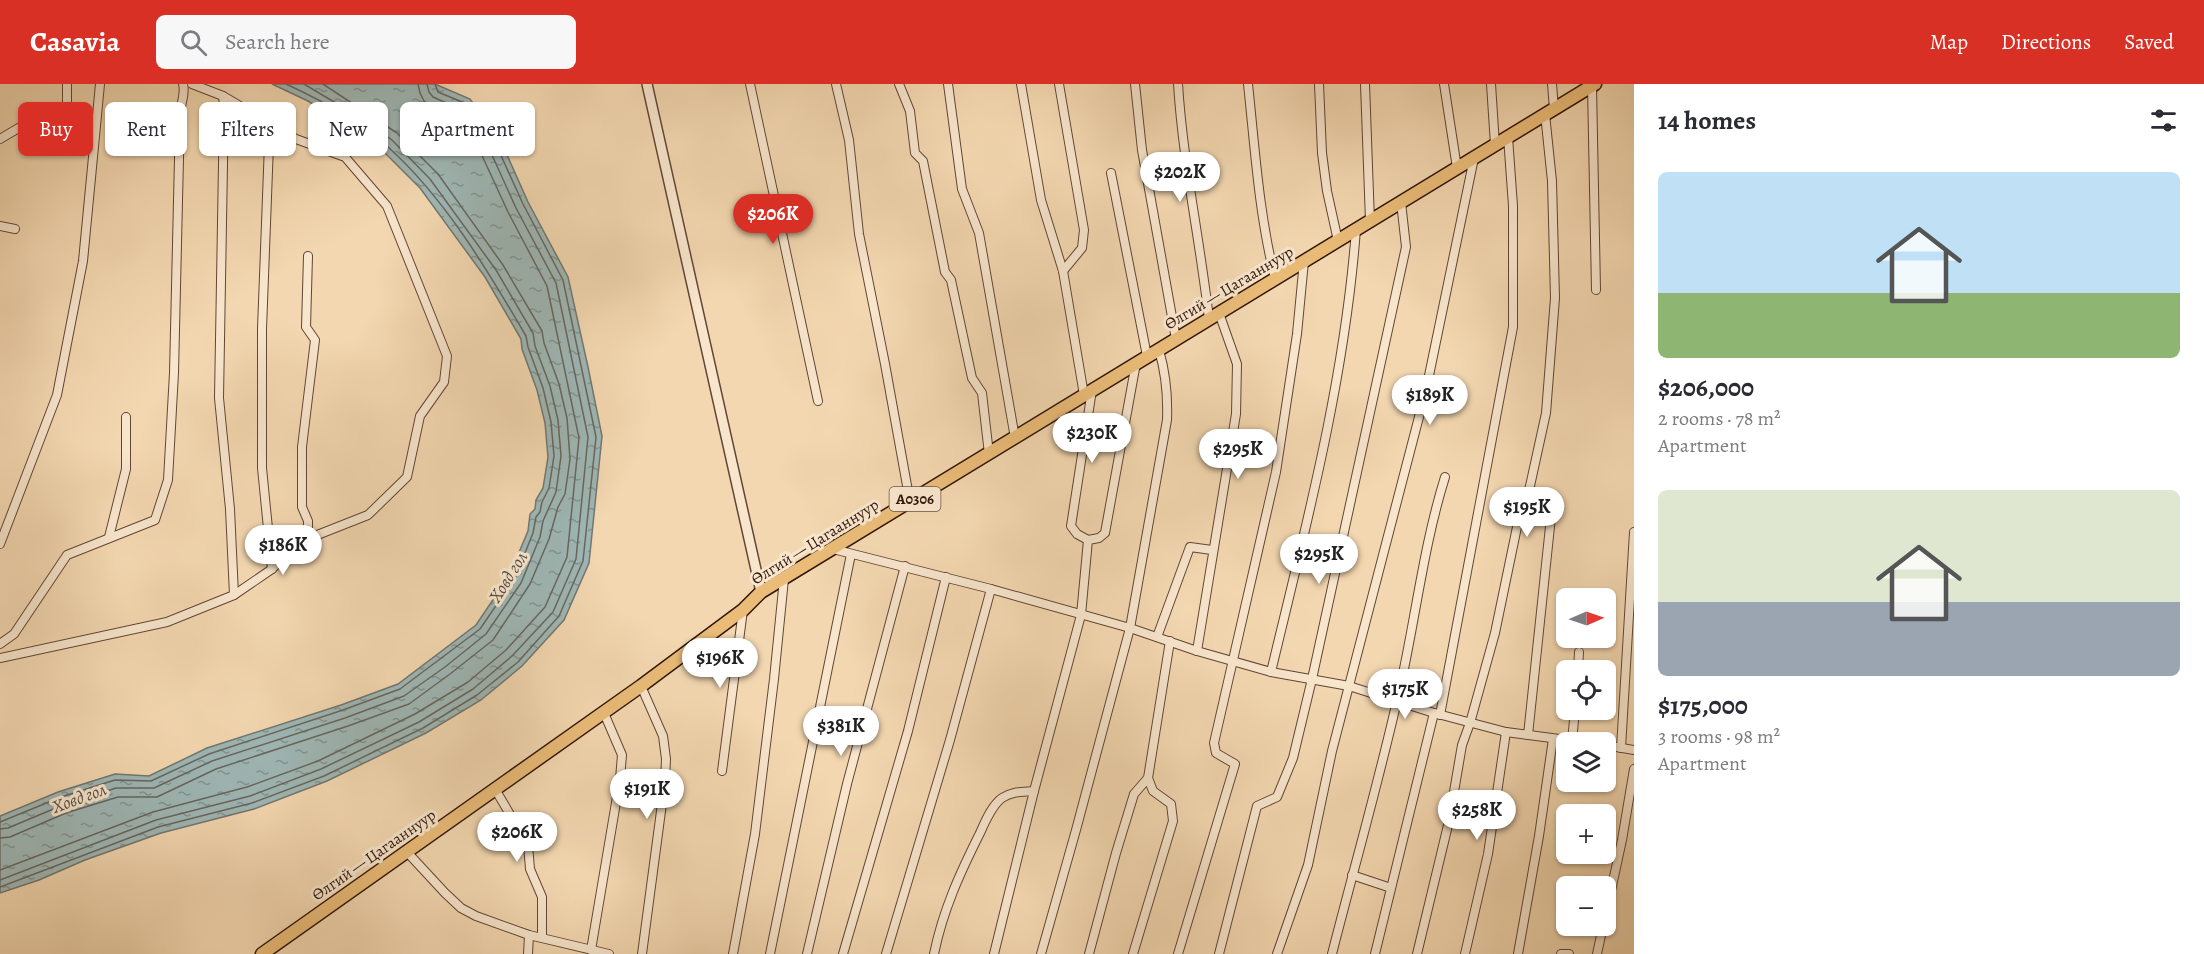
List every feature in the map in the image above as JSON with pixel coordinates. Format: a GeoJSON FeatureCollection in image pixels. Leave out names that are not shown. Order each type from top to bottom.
{"type":"FeatureCollection","features":[{"type":"Feature","properties":{"kind":"highway","name":"Өлгий — Цагааннуур"},"geometry":{"type":"LineString","coordinates":[[262,954],[604,713],[743,610],[761,592],[1593,85]]}},
{"type":"Feature","properties":{"kind":"street"},"geometry":{"type":"LineString","coordinates":[[67,84],[67,102]]}},
{"type":"Feature","properties":{"kind":"street"},"geometry":{"type":"LineString","coordinates":[[0,544],[57,395],[83,261],[100,84]]}},
{"type":"Feature","properties":{"kind":"street"},"geometry":{"type":"LineString","coordinates":[[0,644],[14,634],[67,555],[155,520],[168,480],[174,374],[180,104],[185,91],[183,84]]}},
{"type":"Feature","properties":{"kind":"street"},"geometry":{"type":"LineString","coordinates":[[192,84],[233,102]]}},
{"type":"Feature","properties":{"kind":"street"},"geometry":{"type":"LineString","coordinates":[[647,84],[761,592]]}},
{"type":"Feature","properties":{"kind":"street"},"geometry":{"type":"LineString","coordinates":[[750,84],[818,401]]}},
{"type":"Feature","properties":{"kind":"street"},"geometry":{"type":"LineString","coordinates":[[836,84],[849,140],[859,234],[910,502]]}},
{"type":"Feature","properties":{"kind":"street"},"geometry":{"type":"LineString","coordinates":[[899,84],[910,111],[915,153],[923,161],[945,272],[951,280],[972,378],[982,393],[989,454]]}},
{"type":"Feature","properties":{"kind":"street"},"geometry":{"type":"LineString","coordinates":[[948,84],[963,189],[980,233],[1015,438]]}},
{"type":"Feature","properties":{"kind":"street"},"geometry":{"type":"LineString","coordinates":[[1021,84],[1041,200],[1063,271],[1088,393],[1071,526],[1077,534],[1088,540],[1099,538],[1105,533],[1142,360],[1111,173]]}},
{"type":"Feature","properties":{"kind":"street"},"geometry":{"type":"LineString","coordinates":[[1059,84],[1084,230],[1082,248],[1063,271]]}},
{"type":"Feature","properties":{"kind":"street"},"geometry":{"type":"LineString","coordinates":[[1135,84],[1142,150],[1176,339]]}},
{"type":"Feature","properties":{"kind":"street"},"geometry":{"type":"LineString","coordinates":[[1178,84],[1180,117],[1214,316],[1237,364],[1236,414],[1197,651]]}},
{"type":"Feature","properties":{"kind":"street"},"geometry":{"type":"LineString","coordinates":[[1248,84],[1259,194],[1275,279]]}},
{"type":"Feature","properties":{"kind":"street"},"geometry":{"type":"LineString","coordinates":[[1319,84],[1324,172],[1338,241]]}},
{"type":"Feature","properties":{"kind":"street"},"geometry":{"type":"LineString","coordinates":[[1365,84],[1370,221]]}},
{"type":"Feature","properties":{"kind":"street"},"geometry":{"type":"LineString","coordinates":[[1444,84],[1457,168]]}},
{"type":"Feature","properties":{"kind":"street"},"geometry":{"type":"LineString","coordinates":[[1491,84],[1495,144]]}},
{"type":"Feature","properties":{"kind":"street"},"geometry":{"type":"LineString","coordinates":[[1418,954],[1449,821],[1462,745],[1495,633],[1517,527],[1530,486],[1546,413],[1555,298],[1550,111],[1552,84]]}},
{"type":"Feature","properties":{"kind":"street"},"geometry":{"type":"LineString","coordinates":[[1593,85],[1596,290]]}},
{"type":"Feature","properties":{"kind":"street"},"geometry":{"type":"LineString","coordinates":[[223,96],[219,398],[230,510],[234,595]]}},
{"type":"Feature","properties":{"kind":"street"},"geometry":{"type":"LineString","coordinates":[[0,139],[18,128]]}},
{"type":"Feature","properties":{"kind":"street"},"geometry":{"type":"LineString","coordinates":[[1375,954],[1437,714],[1513,327],[1514,206],[1508,137]]}},
{"type":"Feature","properties":{"kind":"street"},"geometry":{"type":"LineString","coordinates":[[296,139],[345,157],[387,206],[447,356],[444,382],[420,416],[407,477],[368,515],[302,541]]}},
{"type":"Feature","properties":{"kind":"street"},"geometry":{"type":"LineString","coordinates":[[269,156],[262,329],[262,468],[272,568]]}},
{"type":"Feature","properties":{"kind":"street"},"geometry":{"type":"LineString","coordinates":[[1276,954],[1308,865],[1332,751],[1426,390],[1474,158]]}},
{"type":"Feature","properties":{"kind":"street"},"geometry":{"type":"LineString","coordinates":[[1219,954],[1257,806],[1277,797],[1293,758],[1406,247],[1401,202]]}},
{"type":"Feature","properties":{"kind":"street"},"geometry":{"type":"LineString","coordinates":[[0,226],[15,229]]}},
{"type":"Feature","properties":{"kind":"street"},"geometry":{"type":"LineString","coordinates":[[1271,672],[1330,415],[1353,278],[1356,229]]}},
{"type":"Feature","properties":{"kind":"street"},"geometry":{"type":"LineString","coordinates":[[0,658],[167,622],[234,595],[272,568],[302,541],[308,532],[308,521],[302,507],[302,447],[315,340],[306,327],[308,256]]}},
{"type":"Feature","properties":{"kind":"street"},"geometry":{"type":"LineString","coordinates":[[1178,954],[1235,764],[1216,753],[1214,743],[1276,472],[1297,334],[1304,261]]}},
{"type":"Feature","properties":{"kind":"street"},"geometry":{"type":"LineString","coordinates":[[1041,954],[1130,627],[1167,420],[1166,373],[1159,350]]}},
{"type":"Feature","properties":{"kind":"street"},"geometry":{"type":"LineString","coordinates":[[109,537],[126,469],[126,417]]}},
{"type":"Feature","properties":{"kind":"street"},"geometry":{"type":"LineString","coordinates":[[1332,954],[1397,700],[1414,625],[1433,515],[1445,477]]}},
{"type":"Feature","properties":{"kind":"street"},"geometry":{"type":"LineString","coordinates":[[1528,735],[1551,517]]}},
{"type":"Feature","properties":{"kind":"street"},"geometry":{"type":"LineString","coordinates":[[1621,748],[1634,531]]}},
{"type":"Feature","properties":{"kind":"street"},"geometry":{"type":"LineString","coordinates":[[994,954],[1081,615],[1088,540]]}},
{"type":"Feature","properties":{"kind":"street"},"geometry":{"type":"LineString","coordinates":[[1157,637],[1190,547],[1212,550]]}},
{"type":"Feature","properties":{"kind":"street"},"geometry":{"type":"LineString","coordinates":[[833,549],[905,566],[1130,627],[1197,651],[1271,672],[1349,686],[1437,714],[1506,732],[1556,739]]}},
{"type":"Feature","properties":{"kind":"street"},"geometry":{"type":"LineString","coordinates":[[770,954],[851,554]]}},
{"type":"Feature","properties":{"kind":"street"},"geometry":{"type":"LineString","coordinates":[[807,954],[847,784],[905,566]]}},
{"type":"Feature","properties":{"kind":"street"},"geometry":{"type":"LineString","coordinates":[[843,954],[908,731],[946,577]]}},
{"type":"Feature","properties":{"kind":"street"},"geometry":{"type":"LineString","coordinates":[[733,954],[755,834],[784,579]]}},
{"type":"Feature","properties":{"kind":"street"},"geometry":{"type":"LineString","coordinates":[[886,954],[950,740],[991,589]]}},
{"type":"Feature","properties":{"kind":"street"},"geometry":{"type":"LineString","coordinates":[[722,771],[743,610]]}},
{"type":"Feature","properties":{"kind":"street"},"geometry":{"type":"LineString","coordinates":[[1133,954],[1173,821],[1172,804],[1153,791],[1148,778],[1170,641]]}},
{"type":"Feature","properties":{"kind":"street"},"geometry":{"type":"LineString","coordinates":[[1579,652],[1579,660]]}},
{"type":"Feature","properties":{"kind":"street"},"geometry":{"type":"LineString","coordinates":[[641,686],[663,736],[666,759],[642,954]]}},
{"type":"Feature","properties":{"kind":"street"},"geometry":{"type":"LineString","coordinates":[[591,950],[620,779],[621,755],[604,713]]}},
{"type":"Feature","properties":{"kind":"street"},"geometry":{"type":"LineString","coordinates":[[1465,954],[1488,854],[1506,732]]}},
{"type":"Feature","properties":{"kind":"street"},"geometry":{"type":"LineString","coordinates":[[1518,954],[1553,739]]}},
{"type":"Feature","properties":{"kind":"street"},"geometry":{"type":"LineString","coordinates":[[1616,747],[1634,750]]}},
{"type":"Feature","properties":{"kind":"street"},"geometry":{"type":"LineString","coordinates":[[1614,876],[1634,769]]}},
{"type":"Feature","properties":{"kind":"street"},"geometry":{"type":"LineString","coordinates":[[1089,954],[1134,794],[1148,778]]}},
{"type":"Feature","properties":{"kind":"street"},"geometry":{"type":"LineString","coordinates":[[495,789],[528,845],[530,870],[542,897],[542,938]]}},
{"type":"Feature","properties":{"kind":"street"},"geometry":{"type":"LineString","coordinates":[[934,954],[940,924],[955,884],[987,819],[1000,799],[1012,793],[1034,791]]}},
{"type":"Feature","properties":{"kind":"street"},"geometry":{"type":"LineString","coordinates":[[407,852],[461,908],[476,916],[576,950],[591,950],[609,954]]}},
{"type":"Feature","properties":{"kind":"street"},"geometry":{"type":"LineString","coordinates":[[1352,875],[1391,888]]}},
{"type":"Feature","properties":{"kind":"street"},"geometry":{"type":"LineString","coordinates":[[528,954],[530,935]]}},
{"type":"Feature","properties":{"kind":"street"},"geometry":{"type":"LineString","coordinates":[[1597,954],[1602,936]]}},
{"type":"Feature","properties":{"kind":"street"},"geometry":{"type":"LineString","coordinates":[[1561,954],[1569,954]]}},
{"type":"Feature","properties":{"kind":"water","name":"Ховд гол"},"geometry":{"type":"Polygon","coordinates":[[[272,84],[435,84],[472,102],[400,102],[400,156],[507,156],[528,202],[568,277],[602,436],[589,563],[564,620],[522,666],[481,700],[426,733],[327,781],[254,809],[161,833],[0,893],[0,816],[58,792],[115,774],[149,776],[207,748],[341,705],[398,684],[476,625],[509,576],[528,531],[530,514],[535,509],[536,500],[543,488],[548,457],[545,423],[521,339],[485,277],[420,188],[388,156],[388,102],[308,101],[272,84]]]}}]}
